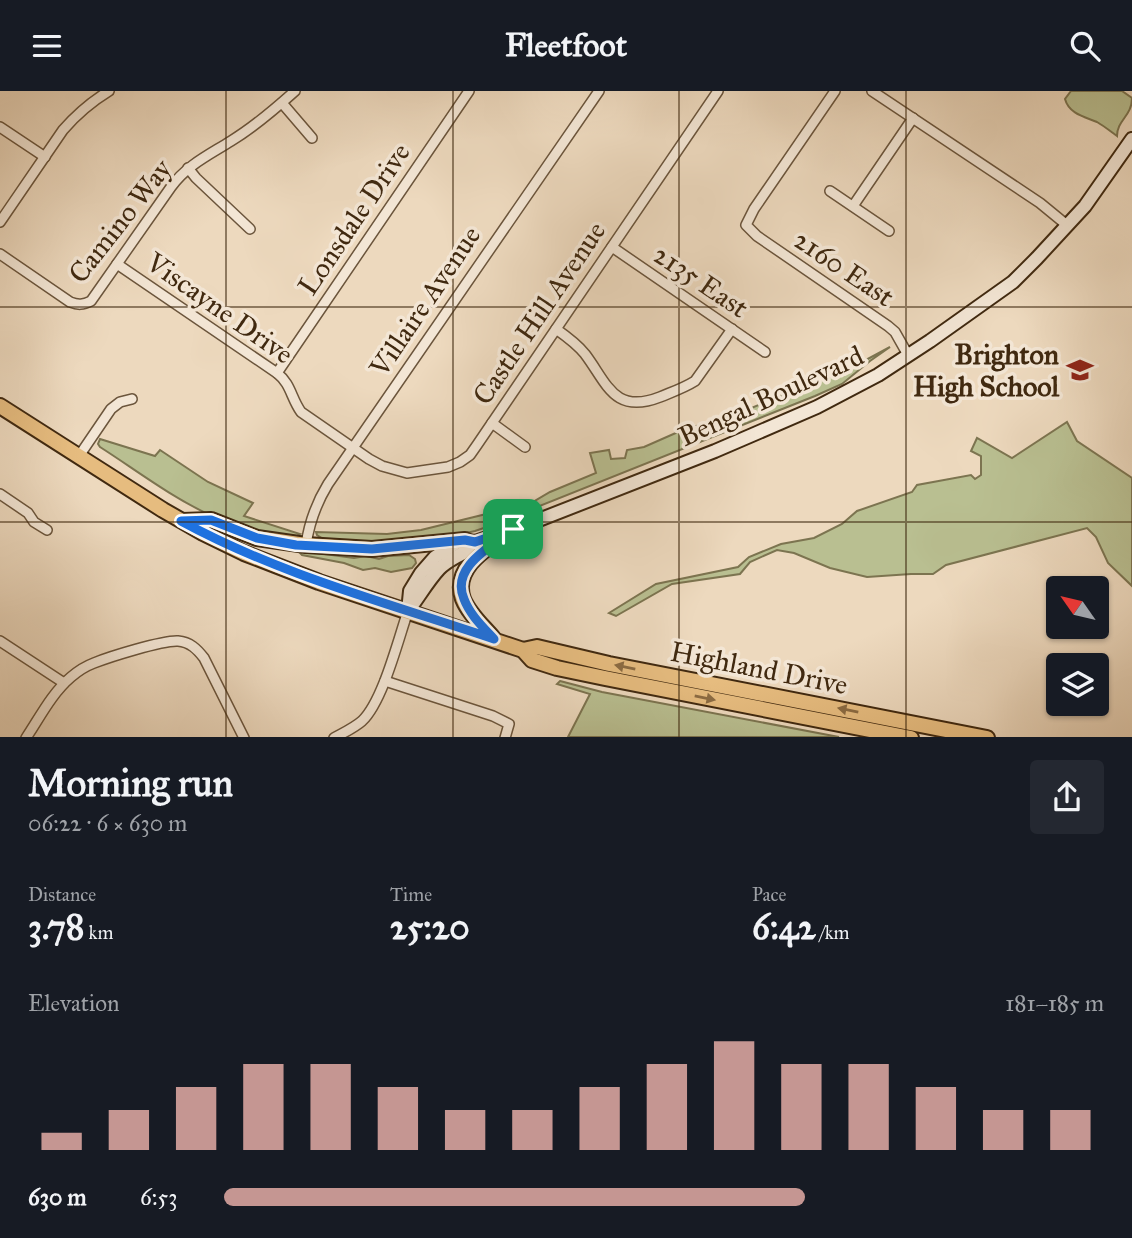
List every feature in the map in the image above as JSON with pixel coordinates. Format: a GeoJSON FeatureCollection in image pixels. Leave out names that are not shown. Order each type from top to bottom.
{"type":"FeatureCollection","features":[{"type":"Feature","properties":{"kind":"main road","name":"Bengal Boulevard"},"geometry":{"type":"LineString","coordinates":[[408,611],[440,568],[452,558],[469,550],[470,541],[513,529],[702,456],[817,407],[878,375],[1013,282],[1085,206],[1132,139]]}},
{"type":"Feature","properties":{"kind":"main road","name":"Highland Drive"},"geometry":{"type":"LineString","coordinates":[[0,406],[181,521],[244,553],[319,582],[494,639],[523,650],[532,660],[581,673],[911,737]]}},
{"type":"Feature","properties":{"kind":"main road"},"geometry":{"type":"LineString","coordinates":[[181,521],[211,520],[257,538],[306,545],[372,549],[470,541]]}},
{"type":"Feature","properties":{"kind":"main road"},"geometry":{"type":"LineString","coordinates":[[494,639],[465,603],[461,582],[466,568],[477,556],[513,529]]}},
{"type":"Feature","properties":{"kind":"main road","name":"Highland Drive"},"geometry":{"type":"LineString","coordinates":[[523,650],[537,647],[609,664],[988,737]]}},
{"type":"Feature","properties":{"kind":"street"},"geometry":{"type":"LineString","coordinates":[[0,222],[63,130],[89,104],[109,91]]}},
{"type":"Feature","properties":{"kind":"street","name":"Camino Way"},"geometry":{"type":"LineString","coordinates":[[0,254],[70,302],[83,305],[91,301],[171,187],[188,168],[242,133],[295,91]]}},
{"type":"Feature","properties":{"kind":"street","name":"Lonsdale Drive"},"geometry":{"type":"LineString","coordinates":[[277,373],[469,91]]}},
{"type":"Feature","properties":{"kind":"street","name":"Villaire Avenue"},"geometry":{"type":"LineString","coordinates":[[306,545],[307,534],[321,495],[599,91]]}},
{"type":"Feature","properties":{"kind":"street","name":"Castle Hill Avenue"},"geometry":{"type":"LineString","coordinates":[[353,447],[369,459],[407,473],[448,467],[470,455],[718,91]]}},
{"type":"Feature","properties":{"kind":"street","name":"2160 East"},"geometry":{"type":"LineString","coordinates":[[835,91],[754,209],[746,225],[757,236],[888,326],[908,355]]}},
{"type":"Feature","properties":{"kind":"street"},"geometry":{"type":"LineString","coordinates":[[873,91],[1040,204],[1068,226]]}},
{"type":"Feature","properties":{"kind":"street"},"geometry":{"type":"LineString","coordinates":[[282,103],[312,138]]}},
{"type":"Feature","properties":{"kind":"street"},"geometry":{"type":"LineString","coordinates":[[853,206],[913,118]]}},
{"type":"Feature","properties":{"kind":"street"},"geometry":{"type":"LineString","coordinates":[[0,127],[45,157]]}},
{"type":"Feature","properties":{"kind":"street"},"geometry":{"type":"LineString","coordinates":[[188,168],[250,229]]}},
{"type":"Feature","properties":{"kind":"street"},"geometry":{"type":"LineString","coordinates":[[830,191],[889,231]]}},
{"type":"Feature","properties":{"kind":"street","name":"2135 East"},"geometry":{"type":"LineString","coordinates":[[612,247],[765,352]]}},
{"type":"Feature","properties":{"kind":"street","name":"Viscayne Drive"},"geometry":{"type":"LineString","coordinates":[[117,264],[277,373],[288,384],[301,412],[353,447]]}},
{"type":"Feature","properties":{"kind":"street"},"geometry":{"type":"LineString","coordinates":[[556,329],[582,350],[608,390],[625,400],[638,402],[651,400],[687,386],[695,380],[732,329]]}},
{"type":"Feature","properties":{"kind":"street"},"geometry":{"type":"LineString","coordinates":[[79,456],[111,409],[132,398]]}},
{"type":"Feature","properties":{"kind":"street"},"geometry":{"type":"LineString","coordinates":[[492,423],[526,446]]}},
{"type":"Feature","properties":{"kind":"street"},"geometry":{"type":"LineString","coordinates":[[0,494],[47,530]]}},
{"type":"Feature","properties":{"kind":"street"},"geometry":{"type":"LineString","coordinates":[[334,737],[362,721],[371,711],[380,695],[408,611]]}},
{"type":"Feature","properties":{"kind":"street"},"geometry":{"type":"LineString","coordinates":[[0,641],[64,683]]}},
{"type":"Feature","properties":{"kind":"street"},"geometry":{"type":"LineString","coordinates":[[26,737],[64,683],[83,668],[96,662],[176,641],[197,649],[204,658],[244,737]]}},
{"type":"Feature","properties":{"kind":"street"},"geometry":{"type":"LineString","coordinates":[[384,681],[493,716],[509,724],[505,737]]}},
{"type":"Feature","properties":{"kind":"green space"},"geometry":{"type":"Polygon","coordinates":[[[1071,91],[1122,91],[1132,98],[1130,109],[1119,126],[1117,136],[1070,108],[1065,99],[1071,91]]]}},
{"type":"Feature","properties":{"kind":"green space"},"geometry":{"type":"Polygon","coordinates":[[[890,347],[842,384],[815,396],[522,515],[475,531],[401,544],[328,542],[316,532],[387,534],[421,530],[531,503],[596,473],[590,453],[609,450],[611,459],[625,458],[627,450],[644,447],[678,432],[749,409],[864,361],[890,347]]]}},
{"type":"Feature","properties":{"kind":"green space"},"geometry":{"type":"Polygon","coordinates":[[[1067,422],[1077,441],[1132,478],[1132,586],[1108,563],[1096,537],[1087,528],[946,565],[933,574],[867,577],[777,550],[750,562],[740,574],[672,584],[616,616],[609,613],[656,584],[738,567],[749,557],[781,544],[814,538],[842,524],[857,511],[912,492],[917,485],[971,475],[975,479],[981,475],[981,456],[971,451],[977,438],[1012,458],[1067,422]]]}},
{"type":"Feature","properties":{"kind":"green space"},"geometry":{"type":"Polygon","coordinates":[[[100,439],[155,456],[160,450],[208,482],[253,503],[244,516],[300,534],[292,539],[240,526],[210,515],[168,492],[100,447],[100,439]]]}},
{"type":"Feature","properties":{"kind":"green space"},"geometry":{"type":"Polygon","coordinates":[[[299,552],[379,559],[409,555],[416,563],[412,568],[391,572],[375,568],[363,570],[344,563],[302,555],[299,552]]]}},
{"type":"Feature","properties":{"kind":"green space"},"geometry":{"type":"Polygon","coordinates":[[[560,681],[602,692],[839,737],[568,737],[590,694],[557,684],[560,681]]]}},
{"type":"Feature","properties":{"kind":"place","name":"Brighton High School"},"geometry":{"type":"Point","coordinates":[1080,370]}},
{"type":"Feature","properties":{"kind":"route"},"geometry":{"type":"LineString","coordinates":[[211,520],[257,538],[296,545],[372,549],[465,540],[475,542],[513,529],[477,556],[466,568],[461,582],[465,603],[494,639],[294,573],[244,553],[181,521],[211,520]]}}]}
